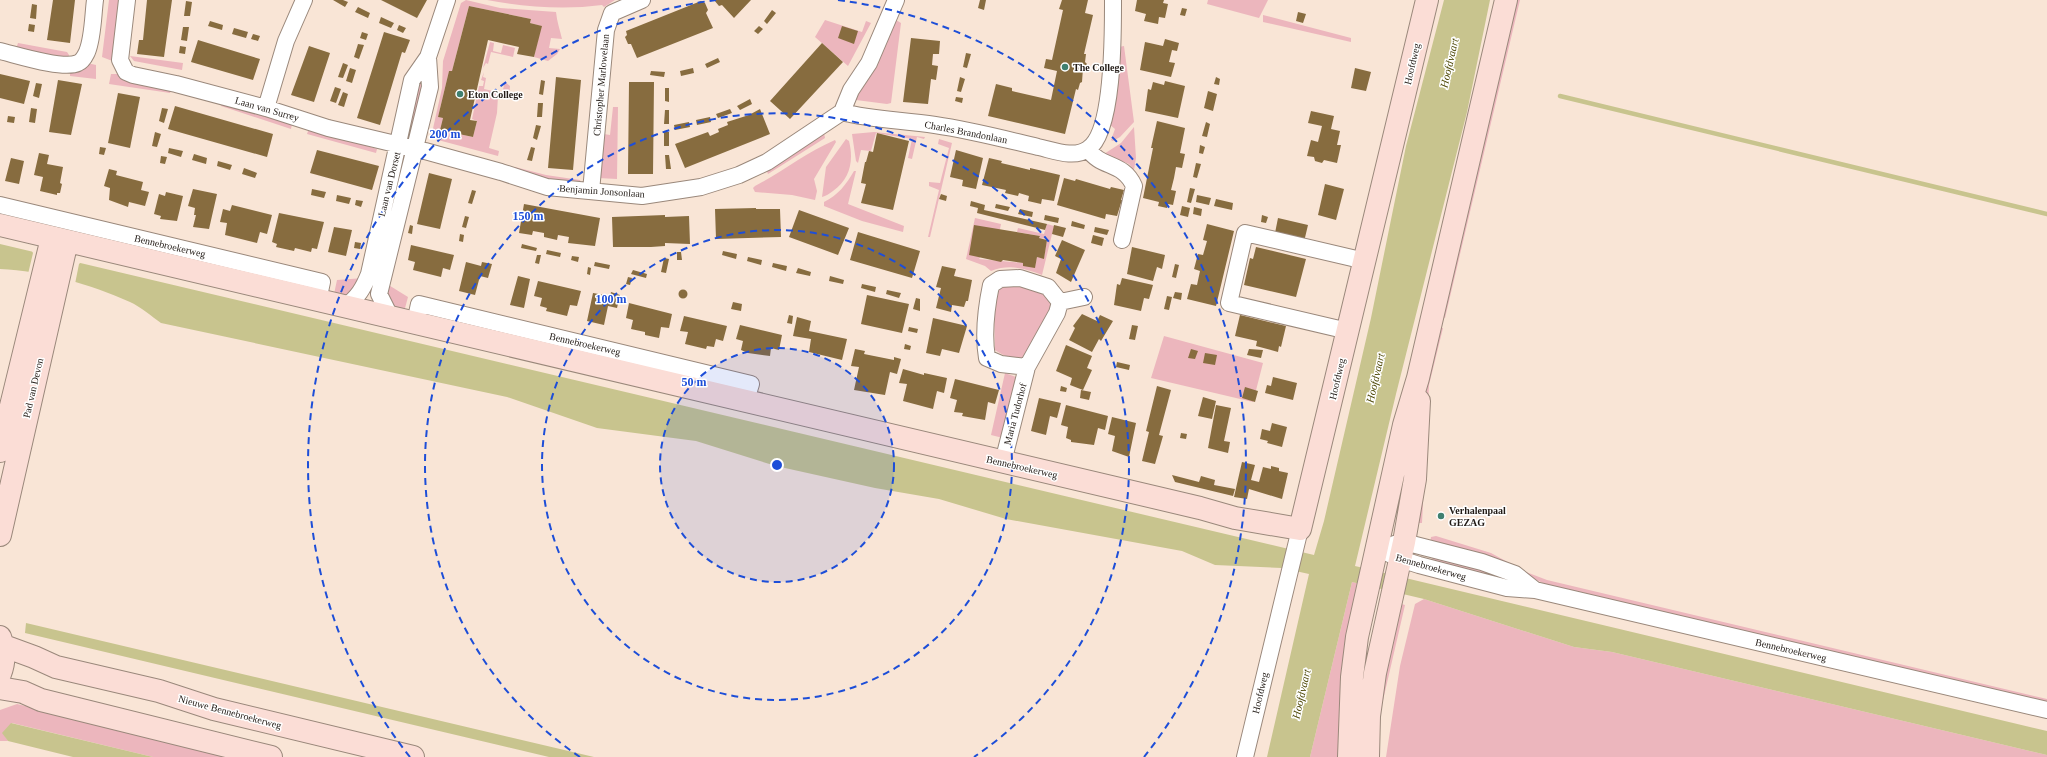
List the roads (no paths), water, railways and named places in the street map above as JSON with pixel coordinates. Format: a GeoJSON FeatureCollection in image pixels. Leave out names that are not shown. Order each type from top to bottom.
{"type":"FeatureCollection","features":[{"type":"Feature","properties":{"kind":"street"},"geometry":{"type":"LineString","coordinates":[[0,50],[37,60],[68,66],[83,60],[88,51],[95,0]]}},
{"type":"Feature","properties":{"kind":"street","name":"Laan van Surrey"},"geometry":{"type":"LineString","coordinates":[[128,0],[120,55],[126,72],[266,108],[328,128],[414,148]]}},
{"type":"Feature","properties":{"kind":"street"},"geometry":{"type":"LineString","coordinates":[[266,108],[286,41],[304,0]]}},
{"type":"Feature","properties":{"kind":"street","name":"Laan van Dorset"},"geometry":{"type":"LineString","coordinates":[[345,307],[356,299],[363,290],[369,274],[399,145],[412,80],[428,57],[447,0]]}},
{"type":"Feature","properties":{"kind":"street","name":"Christopher Marlowelaan"},"geometry":{"type":"LineString","coordinates":[[591,191],[606,30],[612,13],[642,0]]}},
{"type":"Feature","properties":{"kind":"street"},"geometry":{"type":"LineString","coordinates":[[842,112],[851,90],[869,63],[896,0]]}},
{"type":"Feature","properties":{"kind":"street"},"geometry":{"type":"LineString","coordinates":[[1113,0],[1110,88],[1098,138],[1088,149],[1094,158],[1124,170],[1134,186],[1122,240]]}},
{"type":"Feature","properties":{"kind":"street","name":"Hoofdweg"},"geometry":{"type":"LineString","coordinates":[[1245,757],[1427,0]]}},
{"type":"Feature","properties":{"kind":"street"},"geometry":{"type":"LineString","coordinates":[[1349,757],[1352,677],[1357,637],[1404,425],[1418,378],[1506,0]]}},
{"type":"Feature","properties":{"kind":"street","name":"Laan van Dorset"},"geometry":{"type":"LineString","coordinates":[[390,316],[378,294],[430,87],[428,57]]}},
{"type":"Feature","properties":{"kind":"street","name":"Benjamin Jonsonlaan"},"geometry":{"type":"LineString","coordinates":[[414,148],[501,172],[547,187],[642,196],[673,193],[713,184],[767,162],[842,112]]}},
{"type":"Feature","properties":{"kind":"street","name":"Charles Brandonlaan"},"geometry":{"type":"LineString","coordinates":[[842,112],[862,117],[967,130],[1064,153],[1073,154],[1088,149]]}},
{"type":"Feature","properties":{"kind":"street","name":"Bennebroekerweg"},"geometry":{"type":"LineString","coordinates":[[0,205],[322,282],[318,301]]}},
{"type":"Feature","properties":{"kind":"street","name":"Bennebroekerweg"},"geometry":{"type":"LineString","coordinates":[[0,225],[58,245],[390,316],[415,324],[748,393],[1003,462],[1235,518],[1300,529]]}},
{"type":"Feature","properties":{"kind":"street"},"geometry":{"type":"LineString","coordinates":[[1348,331],[1229,303],[1245,233],[1365,261]]}},
{"type":"Feature","properties":{"kind":"street","name":"Pad van Devon"},"geometry":{"type":"LineString","coordinates":[[0,451],[58,245]]}},
{"type":"Feature","properties":{"kind":"street"},"geometry":{"type":"LineString","coordinates":[[1027,367],[1001,364],[987,358],[984,341],[991,285],[1000,279],[1020,278],[1048,287],[1060,302],[1084,297]]}},
{"type":"Feature","properties":{"kind":"street","name":"Pad van Devon"},"geometry":{"type":"LineString","coordinates":[[0,535],[47,288]]}},
{"type":"Feature","properties":{"kind":"street","name":"Maria Tudorhof"},"geometry":{"type":"LineString","coordinates":[[1003,462],[1027,367],[1057,313],[1060,302]]}},
{"type":"Feature","properties":{"kind":"street"},"geometry":{"type":"LineString","coordinates":[[1368,757],[1369,716],[1375,673],[1400,558],[1417,455],[1420,403],[1418,378]]}},
{"type":"Feature","properties":{"kind":"street","name":"Bennebroekerweg"},"geometry":{"type":"LineString","coordinates":[[1375,557],[1400,558],[1508,588],[1535,590],[2047,710]]}},
{"type":"Feature","properties":{"kind":"street","name":"Nieuwe Bennebroekerweg"},"geometry":{"type":"LineString","coordinates":[[2,654],[34,657],[49,666],[159,691],[214,709],[413,757]]}},
{"type":"Feature","properties":{"kind":"street"},"geometry":{"type":"LineString","coordinates":[[0,688],[23,692],[40,700],[271,757]]}},
{"type":"Feature","properties":{"kind":"street"},"geometry":{"type":"LineString","coordinates":[[0,702],[12,700],[40,700]]}},
{"type":"Feature","properties":{"kind":"water","name":"Hoofdvaart"},"geometry":{"type":"Polygon","coordinates":[[[1444,0],[1490,0],[1467,112],[1396,394],[1355,566],[2047,731],[2047,755],[1612,652],[1574,647],[1424,599],[1352,582],[1310,757],[1267,757],[1309,574],[1282,568],[1215,565],[1182,551],[1006,519],[939,499],[875,488],[776,466],[696,441],[597,428],[507,397],[161,323],[134,304],[115,295],[83,284],[33,272],[0,269],[0,244],[1314,555],[1324,521],[1371,318],[1406,146],[1444,0]]]}},
{"type":"Feature","properties":{"kind":"water"},"geometry":{"type":"Polygon","coordinates":[[[26,623],[594,757],[549,757],[25,633],[26,623]]]}},
{"type":"Feature","properties":{"kind":"water"},"geometry":{"type":"Polygon","coordinates":[[[11,723],[153,757],[73,757],[8,741],[2,733],[11,723]]]}},
{"type":"Feature","properties":{"kind":"waterway"},"geometry":{"type":"LineString","coordinates":[[1560,96],[2047,214]]}},
{"type":"Feature","properties":{"kind":"place","name":"The College"},"geometry":{"type":"Point","coordinates":[1065,67]}},
{"type":"Feature","properties":{"kind":"place","name":"Eton College"},"geometry":{"type":"Point","coordinates":[460,94]}},
{"type":"Feature","properties":{"kind":"place","name":"Verhalenpaal GEZAG"},"geometry":{"type":"Point","coordinates":[1441,516]}}]}
